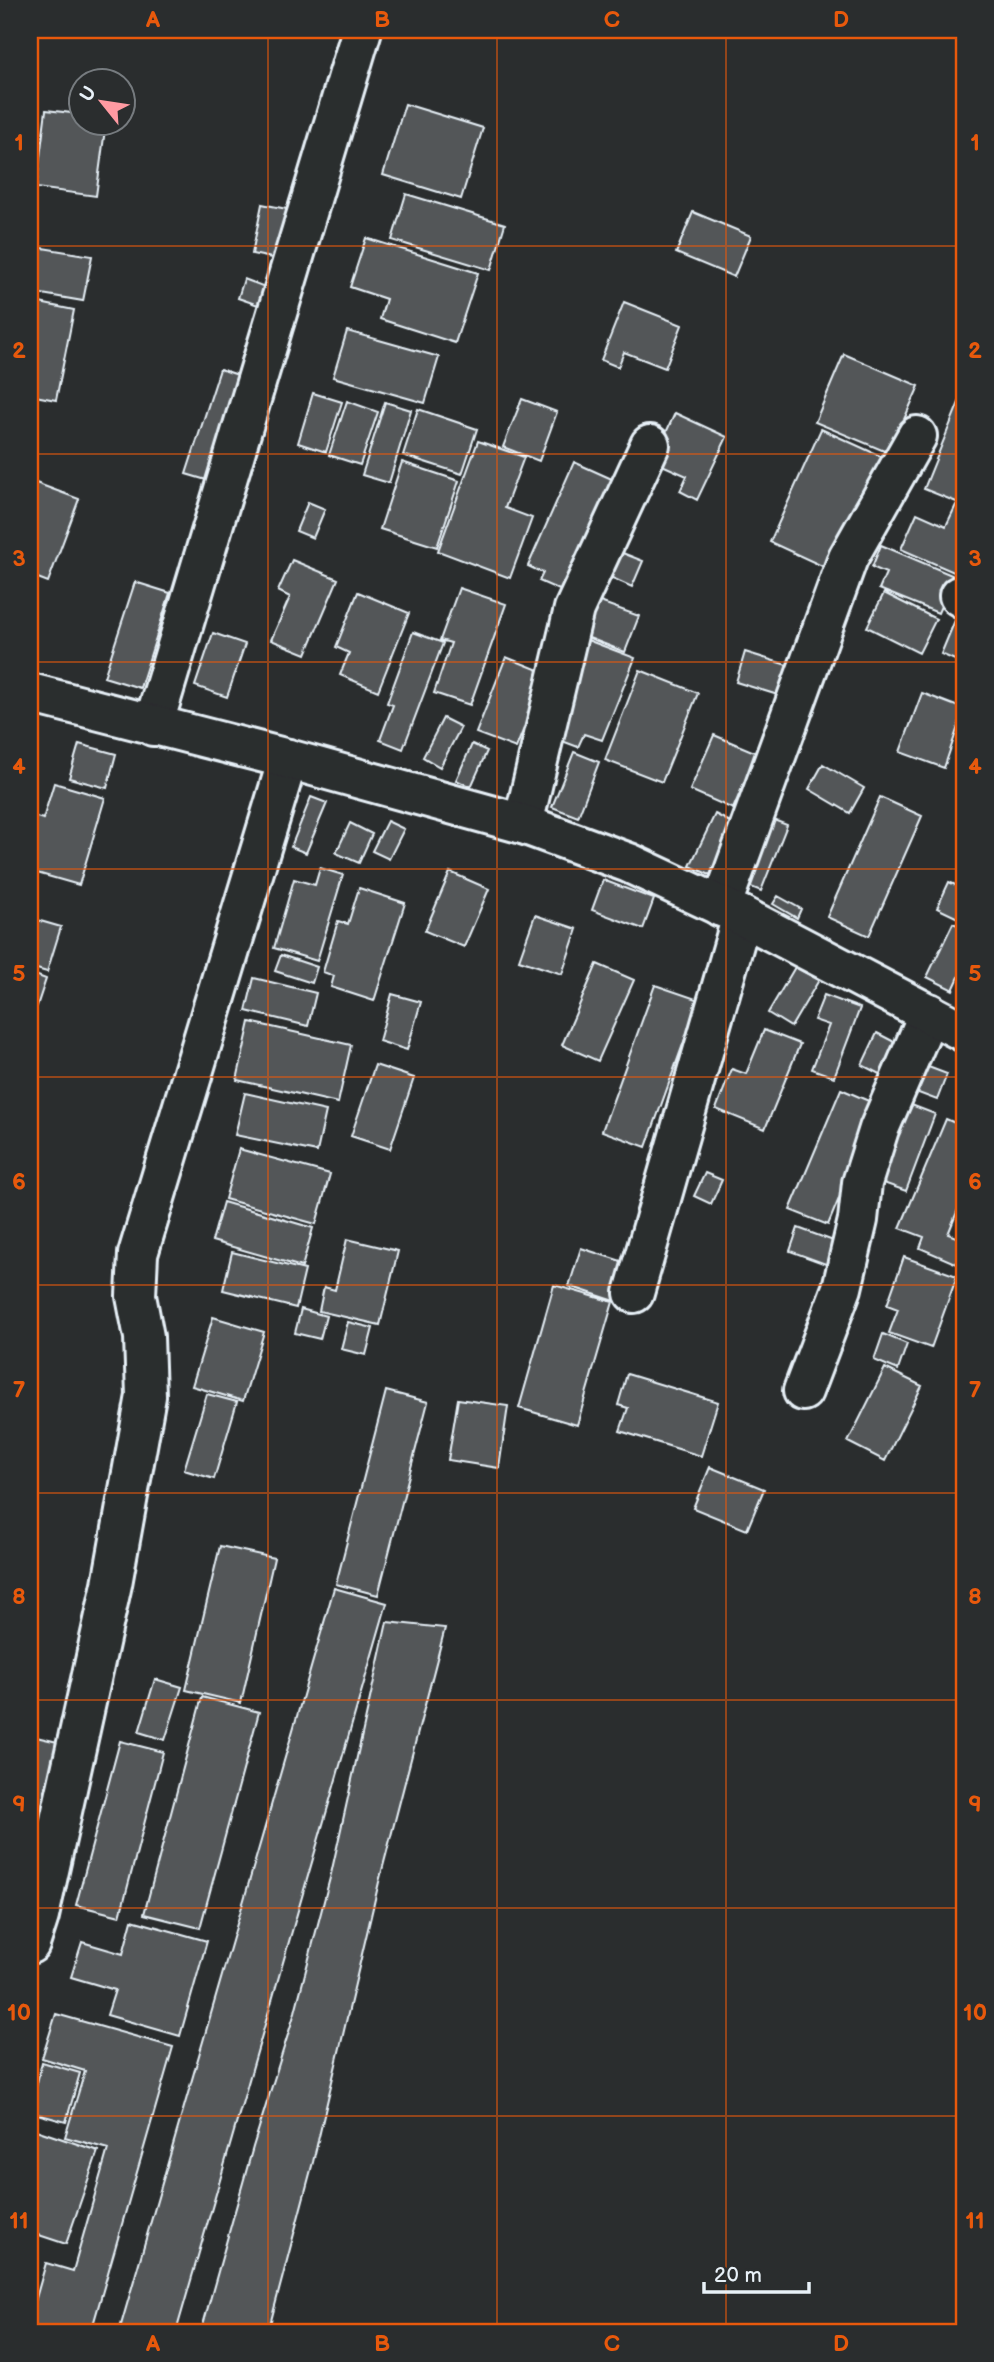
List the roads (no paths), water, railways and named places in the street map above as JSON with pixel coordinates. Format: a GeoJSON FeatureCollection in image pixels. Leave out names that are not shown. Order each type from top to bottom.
{"type":"FeatureCollection","features":[{"type":"Feature","properties":{"kind":"street"},"geometry":{"type":"LineString","coordinates":[[153,726],[362,30]]}},
{"type":"Feature","properties":{"kind":"street"},"geometry":{"type":"LineString","coordinates":[[634,1293],[731,912],[848,558],[917,436]]}},
{"type":"Feature","properties":{"kind":"street"},"geometry":{"type":"LineString","coordinates":[[523,824],[574,609],[650,445]]}},
{"type":"Feature","properties":{"kind":"street"},"geometry":{"type":"LineString","coordinates":[[30,693],[288,759],[523,824],[629,863],[731,912],[964,1032]]}},
{"type":"Feature","properties":{"kind":"street"},"geometry":{"type":"LineString","coordinates":[[30,1944],[39,1916],[112,1584],[146,1396],[144,1337],[136,1296],[138,1254],[288,759]]}},
{"type":"Feature","properties":{"kind":"street"},"geometry":{"type":"LineString","coordinates":[[803,1391],[842,1287],[858,1220],[862,1183],[879,1129],[929,1013]]}}]}
